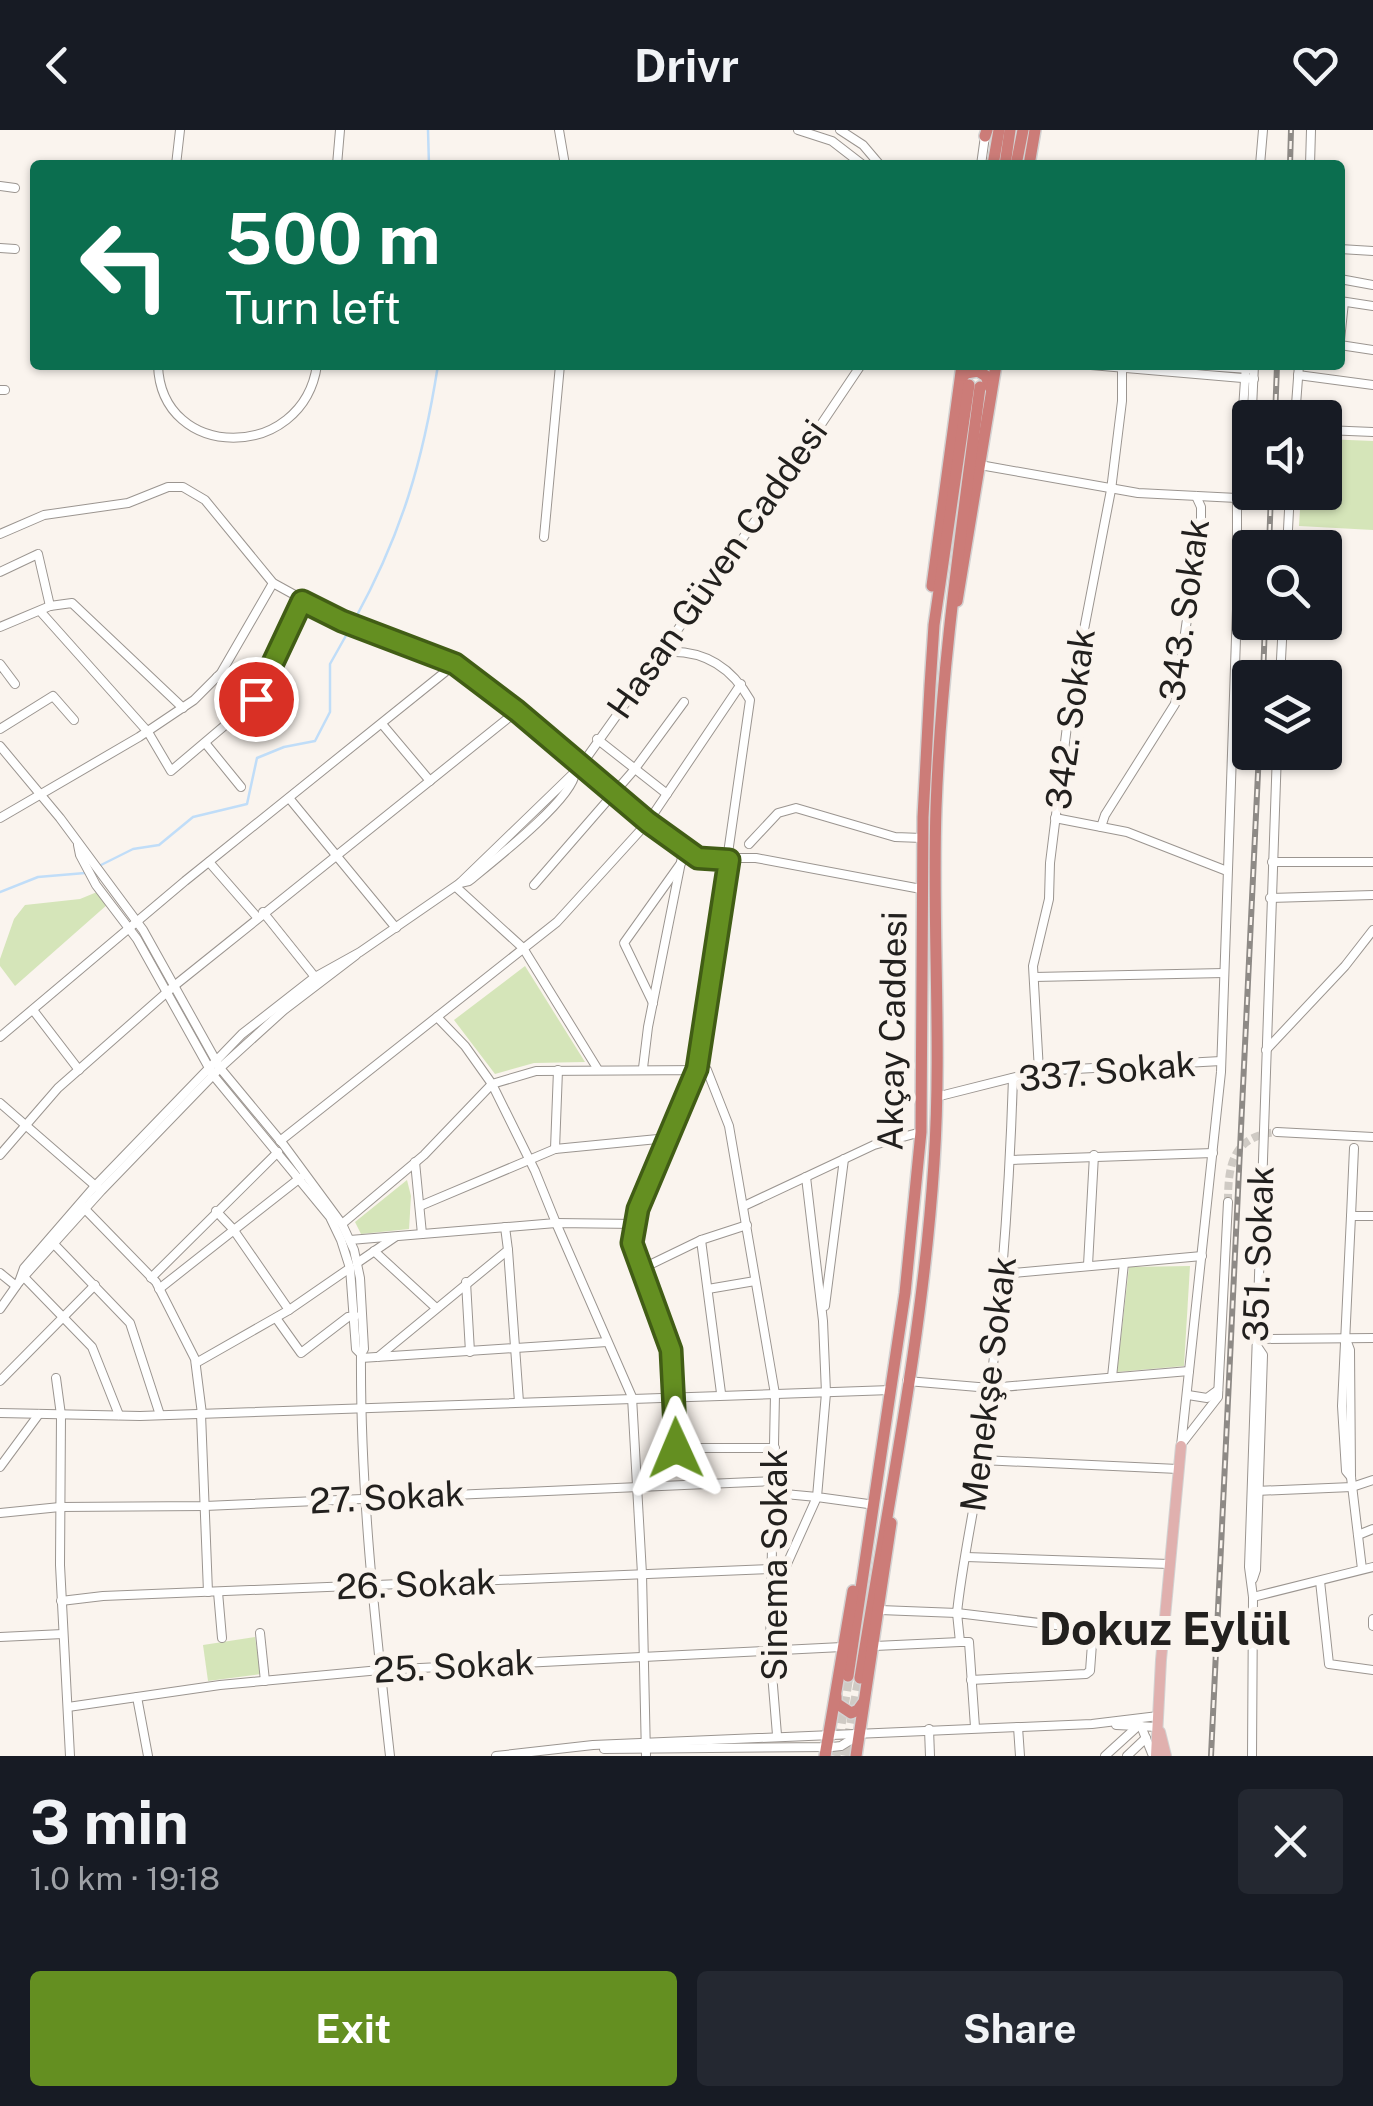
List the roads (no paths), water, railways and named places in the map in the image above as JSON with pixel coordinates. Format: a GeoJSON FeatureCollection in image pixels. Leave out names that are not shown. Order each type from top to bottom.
{"type":"FeatureCollection","features":[{"type":"Feature","properties":{"kind":"highway"},"geometry":{"type":"LineString","coordinates":[[995,160],[1000,130]]}},
{"type":"Feature","properties":{"kind":"highway"},"geometry":{"type":"LineString","coordinates":[[1006,160],[1010,130]]}},
{"type":"Feature","properties":{"kind":"highway"},"geometry":{"type":"LineString","coordinates":[[1017,160],[1023,130]]}},
{"type":"Feature","properties":{"kind":"highway"},"geometry":{"type":"LineString","coordinates":[[1030,160],[1035,130]]}},
{"type":"Feature","properties":{"kind":"highway"},"geometry":{"type":"LineString","coordinates":[[948,629],[961,589],[980,466],[975,386],[965,370]]}},
{"type":"Feature","properties":{"kind":"highway"},"geometry":{"type":"LineString","coordinates":[[975,386],[991,370]]}},
{"type":"Feature","properties":{"kind":"highway","name":"Akçay Caddesi"},"geometry":{"type":"LineString","coordinates":[[975,386],[948,629],[936,810],[939,971],[929,1219],[894,1464],[854,1677],[879,1460],[906,1293],[921,1132],[922,838],[936,545],[975,386]]}},
{"type":"Feature","properties":{"kind":"highway"},"geometry":{"type":"LineString","coordinates":[[826,1745],[879,1460]]}},
{"type":"Feature","properties":{"kind":"highway"},"geometry":{"type":"LineString","coordinates":[[856,1756],[890,1547],[894,1464]]}},
{"type":"Feature","properties":{"kind":"highway"},"geometry":{"type":"LineString","coordinates":[[834,1687],[836,1703],[850,1713],[858,1710],[867,1695]]}},
{"type":"Feature","properties":{"kind":"main road"},"geometry":{"type":"LineString","coordinates":[[1155,1756],[1181,1446]]}},
{"type":"Feature","properties":{"kind":"main road"},"geometry":{"type":"LineString","coordinates":[[1158,1721],[1166,1756]]}},
{"type":"Feature","properties":{"kind":"street"},"geometry":{"type":"LineString","coordinates":[[177,160],[180,130]]}},
{"type":"Feature","properties":{"kind":"street"},"geometry":{"type":"LineString","coordinates":[[338,160],[340,130]]}},
{"type":"Feature","properties":{"kind":"street"},"geometry":{"type":"LineString","coordinates":[[559,130],[564,160]]}},
{"type":"Feature","properties":{"kind":"street"},"geometry":{"type":"LineString","coordinates":[[798,130],[832,141],[858,160]]}},
{"type":"Feature","properties":{"kind":"street"},"geometry":{"type":"LineString","coordinates":[[1260,160],[1263,130]]}},
{"type":"Feature","properties":{"kind":"street"},"geometry":{"type":"LineString","coordinates":[[1310,160],[1312,130]]}},
{"type":"Feature","properties":{"kind":"street"},"geometry":{"type":"LineString","coordinates":[[845,132],[875,160]]}},
{"type":"Feature","properties":{"kind":"street"},"geometry":{"type":"LineString","coordinates":[[982,160],[986,133]]}},
{"type":"Feature","properties":{"kind":"street"},"geometry":{"type":"LineString","coordinates":[[0,186],[15,188]]}},
{"type":"Feature","properties":{"kind":"street"},"geometry":{"type":"LineString","coordinates":[[0,248],[16,250]]}},
{"type":"Feature","properties":{"kind":"street"},"geometry":{"type":"LineString","coordinates":[[1345,249],[1373,251]]}},
{"type":"Feature","properties":{"kind":"street"},"geometry":{"type":"LineString","coordinates":[[1345,280],[1373,285]]}},
{"type":"Feature","properties":{"kind":"street"},"geometry":{"type":"LineString","coordinates":[[1345,301],[1373,306]]}},
{"type":"Feature","properties":{"kind":"street"},"geometry":{"type":"LineString","coordinates":[[1345,344],[1373,350]]}},
{"type":"Feature","properties":{"kind":"street"},"geometry":{"type":"LineString","coordinates":[[159,370],[165,395],[180,416],[195,429],[222,438],[267,433],[286,422],[310,391],[316,370]]}},
{"type":"Feature","properties":{"kind":"street"},"geometry":{"type":"LineString","coordinates":[[544,537],[560,370]]}},
{"type":"Feature","properties":{"kind":"street","name":"Hasan Güven Caddesi"},"geometry":{"type":"LineString","coordinates":[[20,1282],[24,1268],[213,1070],[360,952],[470,880],[527,832],[574,780],[597,740],[663,652],[858,370]]}},
{"type":"Feature","properties":{"kind":"street","name":"342. Sokak"},"geometry":{"type":"LineString","coordinates":[[1039,1071],[1033,966],[1050,900],[1055,818],[1076,664],[1111,490],[1122,370]]}},
{"type":"Feature","properties":{"kind":"street"},"geometry":{"type":"LineString","coordinates":[[1207,370],[1250,371],[1247,400]]}},
{"type":"Feature","properties":{"kind":"street"},"geometry":{"type":"LineString","coordinates":[[1296,400],[1298,370],[1373,386]]}},
{"type":"Feature","properties":{"kind":"street"},"geometry":{"type":"LineString","coordinates":[[1342,431],[1373,432]]}},
{"type":"Feature","properties":{"kind":"street"},"geometry":{"type":"LineString","coordinates":[[980,466],[1111,490],[1232,498]]}},
{"type":"Feature","properties":{"kind":"street"},"geometry":{"type":"LineString","coordinates":[[0,534],[44,515],[128,503],[168,487],[183,486],[205,500],[273,583],[342,621],[455,664],[517,711],[577,770],[698,858],[756,858],[922,889]]}},
{"type":"Feature","properties":{"kind":"street","name":"343. Sokak"},"geometry":{"type":"LineString","coordinates":[[1101,827],[1175,704],[1201,520],[1196,496]]}},
{"type":"Feature","properties":{"kind":"street"},"geometry":{"type":"LineString","coordinates":[[1181,1446],[1221,1061],[1237,629],[1237,510]]}},
{"type":"Feature","properties":{"kind":"street"},"geometry":{"type":"LineString","coordinates":[[0,572],[38,554],[50,606]]}},
{"type":"Feature","properties":{"kind":"street"},"geometry":{"type":"LineString","coordinates":[[0,818],[183,708],[218,677],[273,583]]}},
{"type":"Feature","properties":{"kind":"street"},"geometry":{"type":"LineString","coordinates":[[40,610],[148,732],[171,771],[256,699],[302,601]]}},
{"type":"Feature","properties":{"kind":"street"},"geometry":{"type":"LineString","coordinates":[[0,627],[50,606],[72,603],[183,708]]}},
{"type":"Feature","properties":{"kind":"street"},"geometry":{"type":"LineString","coordinates":[[663,652],[704,656],[723,666],[750,700],[697,1069],[638,1209],[632,1243],[671,1350],[676,1448],[774,1448]]}},
{"type":"Feature","properties":{"kind":"street"},"geometry":{"type":"LineString","coordinates":[[0,664],[15,684]]}},
{"type":"Feature","properties":{"kind":"street"},"geometry":{"type":"LineString","coordinates":[[0,1037],[455,664]]}},
{"type":"Feature","properties":{"kind":"street"},"geometry":{"type":"LineString","coordinates":[[218,677],[256,699]]}},
{"type":"Feature","properties":{"kind":"street"},"geometry":{"type":"LineString","coordinates":[[280,1142],[557,922],[648,822],[741,684]]}},
{"type":"Feature","properties":{"kind":"street"},"geometry":{"type":"LineString","coordinates":[[0,729],[53,696],[74,720]]}},
{"type":"Feature","properties":{"kind":"street"},"geometry":{"type":"LineString","coordinates":[[534,885],[634,770],[684,702]]}},
{"type":"Feature","properties":{"kind":"street"},"geometry":{"type":"LineString","coordinates":[[0,1155],[79,1070],[171,989],[517,711]]}},
{"type":"Feature","properties":{"kind":"street"},"geometry":{"type":"LineString","coordinates":[[382,724],[430,781]]}},
{"type":"Feature","properties":{"kind":"street"},"geometry":{"type":"LineString","coordinates":[[597,740],[667,794]]}},
{"type":"Feature","properties":{"kind":"street"},"geometry":{"type":"LineString","coordinates":[[206,744],[241,787]]}},
{"type":"Feature","properties":{"kind":"street"},"geometry":{"type":"LineString","coordinates":[[0,746],[78,845],[134,925],[215,1059]]}},
{"type":"Feature","properties":{"kind":"street","name":"351. Sokak"},"geometry":{"type":"LineString","coordinates":[[1252,1756],[1253,1596],[1249,1566],[1255,1491],[1256,1341],[1275,770]]}},
{"type":"Feature","properties":{"kind":"street"},"geometry":{"type":"LineString","coordinates":[[290,798],[396,928]]}},
{"type":"Feature","properties":{"kind":"street"},"geometry":{"type":"LineString","coordinates":[[749,844],[778,813],[796,808],[895,836],[922,838]]}},
{"type":"Feature","properties":{"kind":"street"},"geometry":{"type":"LineString","coordinates":[[1055,818],[1127,832],[1227,871]]}},
{"type":"Feature","properties":{"kind":"street"},"geometry":{"type":"LineString","coordinates":[[643,1068],[684,847]]}},
{"type":"Feature","properties":{"kind":"street"},"geometry":{"type":"LineString","coordinates":[[653,1004],[624,943],[683,859]]}},
{"type":"Feature","properties":{"kind":"street"},"geometry":{"type":"LineString","coordinates":[[209,862],[315,977]]}},
{"type":"Feature","properties":{"kind":"street"},"geometry":{"type":"LineString","coordinates":[[1272,862],[1373,862]]}},
{"type":"Feature","properties":{"kind":"street"},"geometry":{"type":"LineString","coordinates":[[458,885],[523,948],[597,1068]]}},
{"type":"Feature","properties":{"kind":"street"},"geometry":{"type":"LineString","coordinates":[[1270,898],[1373,895]]}},
{"type":"Feature","properties":{"kind":"street"},"geometry":{"type":"LineString","coordinates":[[1266,1050],[1345,966],[1373,930]]}},
{"type":"Feature","properties":{"kind":"street","name":"Hasan Güven Caddesi"},"geometry":{"type":"LineString","coordinates":[[213,1070],[215,1059],[315,977],[360,952]]}},
{"type":"Feature","properties":{"kind":"street"},"geometry":{"type":"LineString","coordinates":[[1034,977],[1224,973]]}},
{"type":"Feature","properties":{"kind":"street"},"geometry":{"type":"LineString","coordinates":[[171,989],[213,1070],[330,1217],[353,1265],[371,1586],[390,1756]]}},
{"type":"Feature","properties":{"kind":"street"},"geometry":{"type":"LineString","coordinates":[[33,1010],[79,1070]]}},
{"type":"Feature","properties":{"kind":"street"},"geometry":{"type":"LineString","coordinates":[[437,1017],[465,1046],[492,1084],[529,1159],[632,1397],[648,1750]]}},
{"type":"Feature","properties":{"kind":"street","name":"337. Sokak"},"geometry":{"type":"LineString","coordinates":[[936,1097],[1039,1071],[1221,1061]]}},
{"type":"Feature","properties":{"kind":"street"},"geometry":{"type":"LineString","coordinates":[[342,1224],[415,1162],[492,1084],[536,1070],[697,1069]]}},
{"type":"Feature","properties":{"kind":"street","name":"Sinema Sokak"},"geometry":{"type":"LineString","coordinates":[[697,1069],[707,1070],[730,1126],[775,1394],[770,1649],[778,1735]]}},
{"type":"Feature","properties":{"kind":"street"},"geometry":{"type":"LineString","coordinates":[[213,1070],[280,1142],[342,1224],[350,1240],[364,1332],[360,1356]]}},
{"type":"Feature","properties":{"kind":"street"},"geometry":{"type":"LineString","coordinates":[[556,1149],[558,1070]]}},
{"type":"Feature","properties":{"kind":"street","name":"Menekşe Sokak"},"geometry":{"type":"LineString","coordinates":[[971,1680],[968,1642],[960,1642],[957,1614],[981,1460],[1002,1274],[1012,1078]]}},
{"type":"Feature","properties":{"kind":"street"},"geometry":{"type":"LineString","coordinates":[[0,1104],[98,1188]]}},
{"type":"Feature","properties":{"kind":"street"},"geometry":{"type":"LineString","coordinates":[[744,1206],[874,1145],[921,1132]]}},
{"type":"Feature","properties":{"kind":"street"},"geometry":{"type":"LineString","coordinates":[[1277,1132],[1373,1137]]}},
{"type":"Feature","properties":{"kind":"street"},"geometry":{"type":"LineString","coordinates":[[420,1206],[556,1149],[668,1138]]}},
{"type":"Feature","properties":{"kind":"street"},"geometry":{"type":"LineString","coordinates":[[1354,1148],[1347,1340],[1351,1482],[1362,1569]]}},
{"type":"Feature","properties":{"kind":"street"},"geometry":{"type":"LineString","coordinates":[[151,1278],[278,1152]]}},
{"type":"Feature","properties":{"kind":"street"},"geometry":{"type":"LineString","coordinates":[[1010,1160],[1213,1153]]}},
{"type":"Feature","properties":{"kind":"street"},"geometry":{"type":"LineString","coordinates":[[1088,1266],[1094,1155]]}},
{"type":"Feature","properties":{"kind":"street"},"geometry":{"type":"LineString","coordinates":[[823,1321],[844,1159]]}},
{"type":"Feature","properties":{"kind":"street"},"geometry":{"type":"LineString","coordinates":[[415,1162],[422,1234]]}},
{"type":"Feature","properties":{"kind":"street"},"geometry":{"type":"LineString","coordinates":[[772,1597],[817,1497],[826,1393],[823,1321],[806,1177]]}},
{"type":"Feature","properties":{"kind":"street"},"geometry":{"type":"LineString","coordinates":[[159,1288],[300,1178]]}},
{"type":"Feature","properties":{"kind":"street"},"geometry":{"type":"LineString","coordinates":[[1181,1446],[1214,1403],[1218,1390],[1228,1202]]}},
{"type":"Feature","properties":{"kind":"street"},"geometry":{"type":"LineString","coordinates":[[82,1206],[159,1288],[196,1363],[213,1592],[222,1638]]}},
{"type":"Feature","properties":{"kind":"street","name":"Hasan Güven Caddesi"},"geometry":{"type":"LineString","coordinates":[[0,1309],[82,1206]]}},
{"type":"Feature","properties":{"kind":"street"},"geometry":{"type":"LineString","coordinates":[[216,1211],[289,1310]]}},
{"type":"Feature","properties":{"kind":"street"},"geometry":{"type":"LineString","coordinates":[[1351,1216],[1373,1216]]}},
{"type":"Feature","properties":{"kind":"street"},"geometry":{"type":"LineString","coordinates":[[350,1240],[556,1223],[636,1224]]}},
{"type":"Feature","properties":{"kind":"street"},"geometry":{"type":"LineString","coordinates":[[641,1269],[701,1240],[747,1224]]}},
{"type":"Feature","properties":{"kind":"street"},"geometry":{"type":"LineString","coordinates":[[506,1227],[519,1402]]}},
{"type":"Feature","properties":{"kind":"street"},"geometry":{"type":"LineString","coordinates":[[196,1363],[289,1310],[397,1236]]}},
{"type":"Feature","properties":{"kind":"street"},"geometry":{"type":"LineString","coordinates":[[701,1240],[722,1393]]}},
{"type":"Feature","properties":{"kind":"street"},"geometry":{"type":"LineString","coordinates":[[54,1244],[130,1322],[160,1415]]}},
{"type":"Feature","properties":{"kind":"street"},"geometry":{"type":"LineString","coordinates":[[378,1357],[508,1250]]}},
{"type":"Feature","properties":{"kind":"street"},"geometry":{"type":"LineString","coordinates":[[374,1251],[436,1306]]}},
{"type":"Feature","properties":{"kind":"street"},"geometry":{"type":"LineString","coordinates":[[1002,1274],[1202,1256]]}},
{"type":"Feature","properties":{"kind":"street"},"geometry":{"type":"LineString","coordinates":[[1112,1376],[1124,1263]]}},
{"type":"Feature","properties":{"kind":"street"},"geometry":{"type":"LineString","coordinates":[[0,1273],[20,1282],[63,1316],[92,1346],[119,1415]]}},
{"type":"Feature","properties":{"kind":"street"},"geometry":{"type":"LineString","coordinates":[[708,1289],[755,1280]]}},
{"type":"Feature","properties":{"kind":"street"},"geometry":{"type":"LineString","coordinates":[[466,1282],[470,1352]]}},
{"type":"Feature","properties":{"kind":"street"},"geometry":{"type":"LineString","coordinates":[[0,1381],[94,1285]]}},
{"type":"Feature","properties":{"kind":"street"},"geometry":{"type":"LineString","coordinates":[[0,1288],[10,1295]]}},
{"type":"Feature","properties":{"kind":"street"},"geometry":{"type":"LineString","coordinates":[[276,1318],[301,1353],[348,1317],[355,1316]]}},
{"type":"Feature","properties":{"kind":"street"},"geometry":{"type":"LineString","coordinates":[[1256,1341],[1373,1338]]}},
{"type":"Feature","properties":{"kind":"street"},"geometry":{"type":"LineString","coordinates":[[360,1356],[607,1342]]}},
{"type":"Feature","properties":{"kind":"street"},"geometry":{"type":"LineString","coordinates":[[907,1380],[990,1388],[1189,1370]]}},
{"type":"Feature","properties":{"kind":"street"},"geometry":{"type":"LineString","coordinates":[[56,1378],[61,1415],[61,1601],[70,1756]]}},
{"type":"Feature","properties":{"kind":"street"},"geometry":{"type":"LineString","coordinates":[[0,1413],[202,1414],[891,1390]]}},
{"type":"Feature","properties":{"kind":"street"},"geometry":{"type":"LineString","coordinates":[[1188,1395],[1207,1398],[1218,1390]]}},
{"type":"Feature","properties":{"kind":"street"},"geometry":{"type":"LineString","coordinates":[[1185,1415],[1214,1403]]}},
{"type":"Feature","properties":{"kind":"street"},"geometry":{"type":"LineString","coordinates":[[0,1467],[39,1414]]}},
{"type":"Feature","properties":{"kind":"street"},"geometry":{"type":"LineString","coordinates":[[1185,1415],[1198,1422]]}},
{"type":"Feature","properties":{"kind":"street"},"geometry":{"type":"LineString","coordinates":[[981,1460],[1178,1469]]}},
{"type":"Feature","properties":{"kind":"street"},"geometry":{"type":"LineString","coordinates":[[1255,1491],[1373,1480]]}},
{"type":"Feature","properties":{"kind":"street","name":"27. Sokak"},"geometry":{"type":"LineString","coordinates":[[0,1513],[60,1506],[205,1506],[774,1481]]}},
{"type":"Feature","properties":{"kind":"street"},"geometry":{"type":"LineString","coordinates":[[774,1492],[868,1504]]}},
{"type":"Feature","properties":{"kind":"street"},"geometry":{"type":"LineString","coordinates":[[1358,1536],[1373,1529]]}},
{"type":"Feature","properties":{"kind":"street"},"geometry":{"type":"LineString","coordinates":[[966,1557],[1169,1564]]}},
{"type":"Feature","properties":{"kind":"street"},"geometry":{"type":"LineString","coordinates":[[1253,1596],[1373,1566]]}},
{"type":"Feature","properties":{"kind":"street","name":"26. Sokak"},"geometry":{"type":"LineString","coordinates":[[61,1601],[771,1569]]}},
{"type":"Feature","properties":{"kind":"street"},"geometry":{"type":"LineString","coordinates":[[1320,1581],[1329,1664],[1373,1670]]}},
{"type":"Feature","properties":{"kind":"street"},"geometry":{"type":"LineString","coordinates":[[880,1610],[957,1614],[1163,1638]]}},
{"type":"Feature","properties":{"kind":"street"},"geometry":{"type":"LineString","coordinates":[[974,1727],[971,1680],[1086,1674],[1090,1671],[1092,1630]]}},
{"type":"Feature","properties":{"kind":"street"},"geometry":{"type":"LineString","coordinates":[[260,1633],[265,1681]]}},
{"type":"Feature","properties":{"kind":"street"},"geometry":{"type":"LineString","coordinates":[[0,1638],[63,1634]]}},
{"type":"Feature","properties":{"kind":"street"},"geometry":{"type":"LineString","coordinates":[[875,1646],[960,1642]]}},
{"type":"Feature","properties":{"kind":"street","name":"25. Sokak"},"geometry":{"type":"LineString","coordinates":[[68,1707],[380,1670],[842,1647]]}},
{"type":"Feature","properties":{"kind":"street"},"geometry":{"type":"LineString","coordinates":[[137,1697],[148,1756]]}},
{"type":"Feature","properties":{"kind":"street"},"geometry":{"type":"LineString","coordinates":[[648,1750],[778,1735],[826,1745],[860,1733],[1158,1721]]}},
{"type":"Feature","properties":{"kind":"street"},"geometry":{"type":"LineString","coordinates":[[1092,1724],[1139,1726],[1158,1721]]}},
{"type":"Feature","properties":{"kind":"street"},"geometry":{"type":"LineString","coordinates":[[1139,1726],[1155,1756]]}},
{"type":"Feature","properties":{"kind":"street"},"geometry":{"type":"LineString","coordinates":[[1105,1756],[1139,1726]]}},
{"type":"Feature","properties":{"kind":"street"},"geometry":{"type":"LineString","coordinates":[[1018,1727],[1020,1756]]}},
{"type":"Feature","properties":{"kind":"street"},"geometry":{"type":"LineString","coordinates":[[929,1729],[930,1756]]}},
{"type":"Feature","properties":{"kind":"street"},"geometry":{"type":"LineString","coordinates":[[499,1755],[547,1748],[708,1752],[841,1746],[860,1733]]}},
{"type":"Feature","properties":{"kind":"street"},"geometry":{"type":"LineString","coordinates":[[1126,1756],[1146,1738]]}},
{"type":"Feature","properties":{"kind":"waterway"},"geometry":{"type":"LineString","coordinates":[[428,130],[429,160]]}},
{"type":"Feature","properties":{"kind":"waterway"},"geometry":{"type":"LineString","coordinates":[[355,619],[386,557],[408,496],[437,370]]}},
{"type":"Feature","properties":{"kind":"waterway"},"geometry":{"type":"LineString","coordinates":[[101,865],[133,849],[159,845],[193,817],[247,804],[257,758],[315,741],[330,712],[330,664],[348,632]]}},
{"type":"Feature","properties":{"kind":"waterway"},"geometry":{"type":"LineString","coordinates":[[0,892],[38,877],[85,873]]}},
{"type":"Feature","properties":{"kind":"tunnel"},"geometry":{"type":"LineString","coordinates":[[1228,1202],[1229,1176],[1236,1154],[1251,1139],[1277,1132]]}},
{"type":"Feature","properties":{"kind":"tunnel"},"geometry":{"type":"LineString","coordinates":[[835,1756],[848,1676]]}},
{"type":"Feature","properties":{"kind":"tunnel"},"geometry":{"type":"LineString","coordinates":[[846,1756],[860,1678]]}},
{"type":"Feature","properties":{"kind":"railway"},"geometry":{"type":"LineString","coordinates":[[1290,160],[1291,130]]}},
{"type":"Feature","properties":{"kind":"railway"},"geometry":{"type":"LineString","coordinates":[[1276,400],[1277,370]]}},
{"type":"Feature","properties":{"kind":"railway"},"geometry":{"type":"LineString","coordinates":[[1270,510],[1270,530]]}},
{"type":"Feature","properties":{"kind":"railway"},"geometry":{"type":"LineString","coordinates":[[1264,640],[1264,660]]}},
{"type":"Feature","properties":{"kind":"railway"},"geometry":{"type":"LineString","coordinates":[[1211,1756],[1258,770]]}},
{"type":"Feature","properties":{"kind":"district","name":"Dokuz Eylül"},"geometry":{"type":"Point","coordinates":[1165,1628]}}]}
